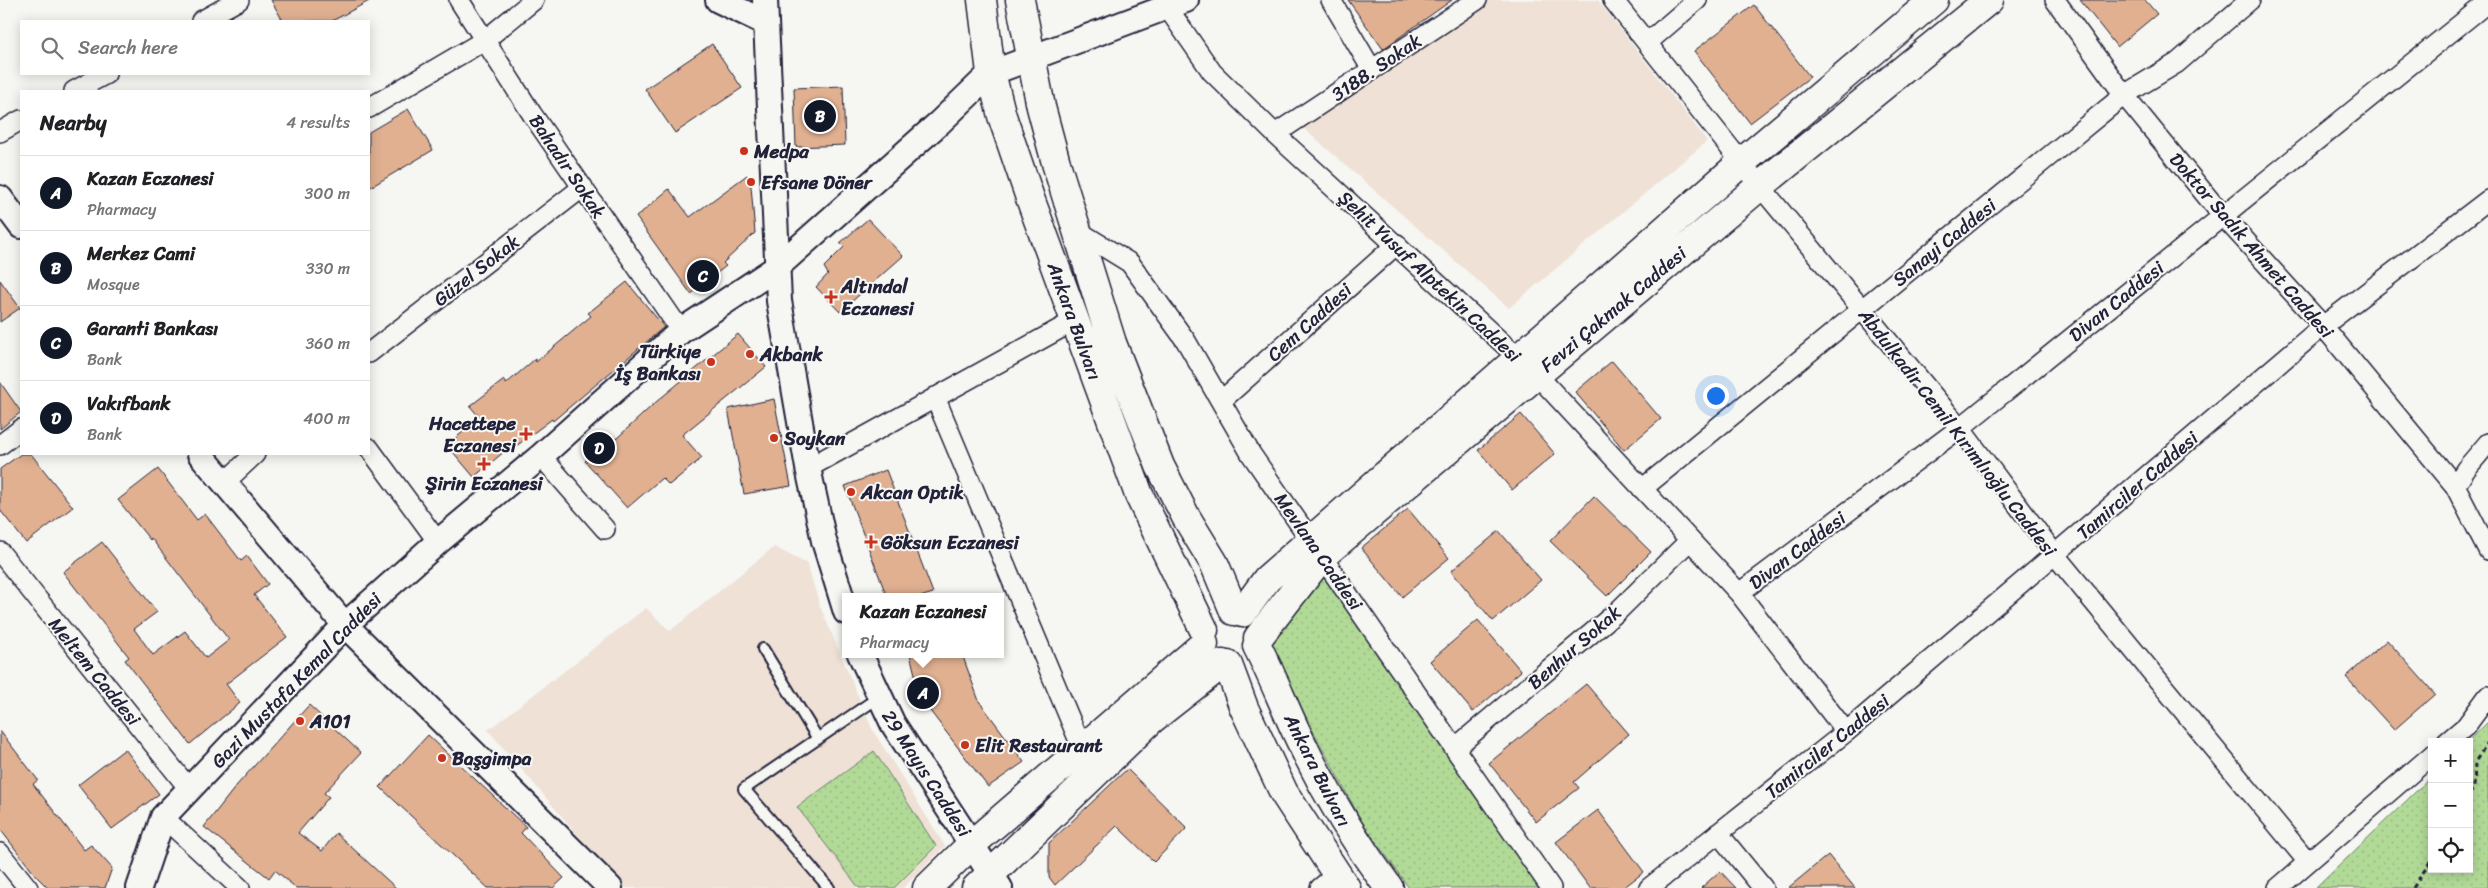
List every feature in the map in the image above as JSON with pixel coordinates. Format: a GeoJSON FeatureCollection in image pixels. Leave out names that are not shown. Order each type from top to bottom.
{"type":"FeatureCollection","features":[{"type":"Feature","properties":{"kind":"main road","name":"Ankara Bulvarı"},"geometry":{"type":"LineString","coordinates":[[982,0],[991,73],[1013,149],[1074,321],[1139,495],[1204,637]]}},
{"type":"Feature","properties":{"kind":"main road","name":"Ankara Bulvarı"},"geometry":{"type":"LineString","coordinates":[[1020,0],[1041,106],[1075,229],[1112,343],[1160,466],[1193,530],[1214,563],[1238,612]]}},
{"type":"Feature","properties":{"kind":"main road","name":"Fevzi Çakmak Caddesi"},"geometry":{"type":"LineString","coordinates":[[1238,612],[1267,579],[1317,548],[1528,366],[1741,163],[1934,0]]}},
{"type":"Feature","properties":{"kind":"main road","name":"Fevzi Çakmak Caddesi"},"geometry":{"type":"LineString","coordinates":[[1528,366],[1760,186],[1989,0]]}},
{"type":"Feature","properties":{"kind":"main road","name":"Fevzi Çakmak Caddesi"},"geometry":{"type":"LineString","coordinates":[[1257,642],[1317,548]]}},
{"type":"Feature","properties":{"kind":"main road"},"geometry":{"type":"LineString","coordinates":[[927,888],[972,844],[1082,748],[1204,637],[1212,618],[1219,614],[1238,612],[1254,623],[1257,642],[1248,659],[1236,665],[1225,665],[1210,656],[1204,637]]}},
{"type":"Feature","properties":{"kind":"main road","name":"Ankara Bulvarı"},"geometry":{"type":"LineString","coordinates":[[1257,642],[1315,769],[1358,846],[1389,888]]}},
{"type":"Feature","properties":{"kind":"main road","name":"Ankara Bulvarı"},"geometry":{"type":"LineString","coordinates":[[1225,665],[1284,793],[1334,883]]}},
{"type":"Feature","properties":{"kind":"main road"},"geometry":{"type":"LineString","coordinates":[[989,883],[1152,719],[1225,665]]}},
{"type":"Feature","properties":{"kind":"street"},"geometry":{"type":"LineString","coordinates":[[203,20],[239,0]]}},
{"type":"Feature","properties":{"kind":"street","name":"Bahadır Sokak"},"geometry":{"type":"LineString","coordinates":[[459,0],[583,188],[681,331]]}},
{"type":"Feature","properties":{"kind":"street"},"geometry":{"type":"LineString","coordinates":[[370,107],[485,40],[534,0]]}},
{"type":"Feature","properties":{"kind":"street"},"geometry":{"type":"LineString","coordinates":[[718,0],[766,12],[776,268],[784,335],[808,468],[824,541],[842,599]]}},
{"type":"Feature","properties":{"kind":"street"},"geometry":{"type":"LineString","coordinates":[[1331,0],[1372,70]]}},
{"type":"Feature","properties":{"kind":"street","name":"3188. Sokak"},"geometry":{"type":"LineString","coordinates":[[1275,134],[1477,0]]}},
{"type":"Feature","properties":{"kind":"street","name":"Abdulkadir Cemil Kırımlıoğlu Caddesi"},"geometry":{"type":"LineString","coordinates":[[1613,0],[1741,163],[1960,428],[2055,555],[2308,862]]}},
{"type":"Feature","properties":{"kind":"street"},"geometry":{"type":"LineString","coordinates":[[1647,43],[1697,0]]}},
{"type":"Feature","properties":{"kind":"street","name":"Doktor Sadık Ahmet Caddesi"},"geometry":{"type":"LineString","coordinates":[[2055,0],[2124,95],[2222,215],[2323,326],[2455,486],[2488,550]]}},
{"type":"Feature","properties":{"kind":"street","name":"Sanayi Caddesi"},"geometry":{"type":"LineString","coordinates":[[1642,489],[2124,95],[2177,63],[2250,0]]}},
{"type":"Feature","properties":{"kind":"street","name":"Divan Caddesi"},"geometry":{"type":"LineString","coordinates":[[1739,593],[1960,428],[2488,2]]}},
{"type":"Feature","properties":{"kind":"street"},"geometry":{"type":"LineString","coordinates":[[991,73],[1176,4]]}},
{"type":"Feature","properties":{"kind":"street","name":"Şehit Yusuf Alptekin Caddesi"},"geometry":{"type":"LineString","coordinates":[[1176,4],[1212,72],[1275,134],[1528,366],[1739,593],[1846,732]]}},
{"type":"Feature","properties":{"kind":"street","name":"Gazi Mustafa Kemal Caddesi"},"geometry":{"type":"LineString","coordinates":[[139,888],[163,817],[344,625],[438,542],[541,456],[681,331],[776,268],[939,123],[991,73]]}},
{"type":"Feature","properties":{"kind":"street"},"geometry":{"type":"LineString","coordinates":[[77,90],[106,80]]}},
{"type":"Feature","properties":{"kind":"street"},"geometry":{"type":"LineString","coordinates":[[0,132],[20,121]]}},
{"type":"Feature","properties":{"kind":"street","name":"Güzel Sokak"},"geometry":{"type":"LineString","coordinates":[[370,353],[583,188]]}},
{"type":"Feature","properties":{"kind":"street"},"geometry":{"type":"LineString","coordinates":[[0,198],[20,225]]}},
{"type":"Feature","properties":{"kind":"street","name":"Tamirciler Caddesi"},"geometry":{"type":"LineString","coordinates":[[1649,888],[1846,732],[2323,326],[2488,200]]}},
{"type":"Feature","properties":{"kind":"street","name":"Mevlana Caddesi"},"geometry":{"type":"LineString","coordinates":[[1075,229],[1130,263],[1186,341],[1251,454],[1551,888]]}},
{"type":"Feature","properties":{"kind":"street","name":"Cem Caddesi"},"geometry":{"type":"LineString","coordinates":[[1221,401],[1397,244]]}},
{"type":"Feature","properties":{"kind":"street"},"geometry":{"type":"LineString","coordinates":[[808,468],[1074,321]]}},
{"type":"Feature","properties":{"kind":"street"},"geometry":{"type":"LineString","coordinates":[[936,398],[1082,748]]}},
{"type":"Feature","properties":{"kind":"street"},"geometry":{"type":"LineString","coordinates":[[0,445],[20,430]]}},
{"type":"Feature","properties":{"kind":"street"},"geometry":{"type":"LineString","coordinates":[[2455,486],[2466,469],[2488,443]]}},
{"type":"Feature","properties":{"kind":"street"},"geometry":{"type":"LineString","coordinates":[[370,449],[438,542]]}},
{"type":"Feature","properties":{"kind":"street"},"geometry":{"type":"LineString","coordinates":[[201,455],[344,625],[599,884]]}},
{"type":"Feature","properties":{"kind":"street"},"geometry":{"type":"LineString","coordinates":[[224,483],[254,455]]}},
{"type":"Feature","properties":{"kind":"street"},"geometry":{"type":"LineString","coordinates":[[541,456],[605,529]]}},
{"type":"Feature","properties":{"kind":"street","name":"Benhur Sokak"},"geometry":{"type":"LineString","coordinates":[[1455,748],[1618,611],[1690,540]]}},
{"type":"Feature","properties":{"kind":"street","name":"Meltem Caddesi"},"geometry":{"type":"LineString","coordinates":[[0,552],[190,790]]}},
{"type":"Feature","properties":{"kind":"street","name":"29 Mayıs Caddesi"},"geometry":{"type":"LineString","coordinates":[[862,658],[879,696],[909,750],[972,844],[989,883]]}},
{"type":"Feature","properties":{"kind":"street"},"geometry":{"type":"LineString","coordinates":[[2452,738],[2466,726],[2488,696]]}},
{"type":"Feature","properties":{"kind":"street"},"geometry":{"type":"LineString","coordinates":[[2278,888],[2428,758]]}},
{"type":"Feature","properties":{"kind":"street"},"geometry":{"type":"LineString","coordinates":[[163,817],[240,888]]}},
{"type":"Feature","properties":{"kind":"street"},"geometry":{"type":"LineString","coordinates":[[1718,833],[1763,888]]}},
{"type":"Feature","properties":{"kind":"street"},"geometry":{"type":"LineString","coordinates":[[0,853],[28,888]]}},
{"type":"Feature","properties":{"kind":"lane"},"geometry":{"type":"LineString","coordinates":[[762,649],[818,738]]}},
{"type":"Feature","properties":{"kind":"lane"},"geometry":{"type":"LineString","coordinates":[[829,888],[744,789],[879,696]]}},
{"type":"Feature","properties":{"kind":"path"},"geometry":{"type":"LineString","coordinates":[[2473,789],[2475,762],[2488,742]]}},
{"type":"Feature","properties":{"kind":"path"},"geometry":{"type":"LineString","coordinates":[[2413,888],[2428,866]]}},
{"type":"Feature","properties":{"kind":"shaded area"},"geometry":{"type":"Polygon","coordinates":[[[1461,0],[1598,0],[1707,141],[1509,308],[1294,120],[1461,0]]]}},
{"type":"Feature","properties":{"kind":"shaded area"},"geometry":{"type":"Polygon","coordinates":[[[774,547],[807,564],[820,606],[872,729],[945,846],[903,888],[623,888],[488,730],[646,608],[670,631],[774,547]]]}},
{"type":"Feature","properties":{"kind":"green space"},"geometry":{"type":"Polygon","coordinates":[[[1322,570],[1542,888],[1409,888],[1362,822],[1266,643],[1322,570]]]}},
{"type":"Feature","properties":{"kind":"green space"},"geometry":{"type":"Polygon","coordinates":[[[2488,722],[2488,888],[2316,888],[2428,780],[2428,873],[2473,873],[2473,738],[2471,738],[2488,722]]]}},
{"type":"Feature","properties":{"kind":"green space"},"geometry":{"type":"Polygon","coordinates":[[[874,751],[936,846],[894,888],[859,888],[797,807],[874,751]]]}},
{"type":"Feature","properties":{"kind":"building"},"geometry":{"type":"Polygon","coordinates":[[[271,0],[371,0],[334,20],[282,20],[271,0]]]}},
{"type":"Feature","properties":{"kind":"building"},"geometry":{"type":"Polygon","coordinates":[[[1348,0],[1452,0],[1383,49],[1348,0]]]}},
{"type":"Feature","properties":{"kind":"building"},"geometry":{"type":"Polygon","coordinates":[[[2080,0],[2145,0],[2157,14],[2117,47],[2080,0]]]}},
{"type":"Feature","properties":{"kind":"building"},"geometry":{"type":"Polygon","coordinates":[[[1754,5],[1810,77],[1750,123],[1694,51],[1754,5]]]}},
{"type":"Feature","properties":{"kind":"building"},"geometry":{"type":"Polygon","coordinates":[[[712,44],[742,88],[675,133],[645,89],[712,44]]]}},
{"type":"Feature","properties":{"kind":"building"},"geometry":{"type":"Polygon","coordinates":[[[843,86],[845,145],[796,147],[794,88],[843,86]]]}},
{"type":"Feature","properties":{"kind":"building"},"geometry":{"type":"Polygon","coordinates":[[[408,109],[433,150],[370,187],[370,131],[408,109]]]}},
{"type":"Feature","properties":{"kind":"building"},"geometry":{"type":"Polygon","coordinates":[[[747,175],[751,186],[755,233],[723,263],[726,266],[691,294],[636,217],[669,189],[690,217],[747,175]]]}},
{"type":"Feature","properties":{"kind":"building"},"geometry":{"type":"Polygon","coordinates":[[[868,219],[903,256],[840,312],[816,287],[828,274],[824,267],[844,247],[840,243],[868,219]]]}},
{"type":"Feature","properties":{"kind":"building"},"geometry":{"type":"Polygon","coordinates":[[[0,280],[20,308],[0,322],[0,280]]]}},
{"type":"Feature","properties":{"kind":"building"},"geometry":{"type":"Polygon","coordinates":[[[627,282],[664,327],[553,421],[552,419],[507,453],[505,451],[474,477],[447,445],[480,418],[470,406],[504,380],[506,384],[535,359],[536,362],[591,316],[588,313],[627,282]]]}},
{"type":"Feature","properties":{"kind":"building"},"geometry":{"type":"Polygon","coordinates":[[[738,334],[766,367],[682,435],[702,458],[669,485],[662,478],[627,508],[585,461],[613,436],[616,439],[656,402],[738,334]]]}},
{"type":"Feature","properties":{"kind":"building"},"geometry":{"type":"Polygon","coordinates":[[[1612,361],[1661,419],[1624,450],[1575,392],[1612,361]]]}},
{"type":"Feature","properties":{"kind":"building"},"geometry":{"type":"Polygon","coordinates":[[[0,382],[20,413],[0,429],[0,382]]]}},
{"type":"Feature","properties":{"kind":"building"},"geometry":{"type":"Polygon","coordinates":[[[774,399],[791,486],[744,494],[728,409],[774,399]]]}},
{"type":"Feature","properties":{"kind":"building"},"geometry":{"type":"Polygon","coordinates":[[[1521,414],[1555,454],[1512,490],[1478,450],[1521,414]]]}},
{"type":"Feature","properties":{"kind":"building"},"geometry":{"type":"Polygon","coordinates":[[[20,455],[32,455],[73,507],[26,543],[0,510],[0,469],[20,455]]]}},
{"type":"Feature","properties":{"kind":"building"},"geometry":{"type":"Polygon","coordinates":[[[158,469],[197,520],[205,514],[241,561],[247,556],[268,584],[254,595],[287,637],[226,684],[240,703],[190,744],[125,660],[129,657],[63,572],[102,542],[157,612],[134,629],[153,655],[185,631],[206,658],[229,640],[151,538],[150,540],[118,500],[158,469]]]}},
{"type":"Feature","properties":{"kind":"building"},"geometry":{"type":"Polygon","coordinates":[[[886,470],[933,593],[885,593],[845,486],[886,470]]]}},
{"type":"Feature","properties":{"kind":"building"},"geometry":{"type":"Polygon","coordinates":[[[1594,496],[1651,552],[1607,596],[1550,541],[1594,496]]]}},
{"type":"Feature","properties":{"kind":"building"},"geometry":{"type":"Polygon","coordinates":[[[1408,509],[1449,558],[1402,597],[1361,548],[1408,509]]]}},
{"type":"Feature","properties":{"kind":"building"},"geometry":{"type":"Polygon","coordinates":[[[1499,531],[1541,580],[1493,621],[1451,571],[1499,531]]]}},
{"type":"Feature","properties":{"kind":"building"},"geometry":{"type":"Polygon","coordinates":[[[1478,620],[1521,671],[1473,712],[1430,661],[1478,620]]]}},
{"type":"Feature","properties":{"kind":"building"},"geometry":{"type":"Polygon","coordinates":[[[2387,640],[2435,694],[2394,730],[2346,677],[2387,640]]]}},
{"type":"Feature","properties":{"kind":"building"},"geometry":{"type":"Polygon","coordinates":[[[911,658],[963,658],[979,701],[1024,762],[988,787],[921,699],[911,658]]]}},
{"type":"Feature","properties":{"kind":"building"},"geometry":{"type":"Polygon","coordinates":[[[1586,684],[1629,734],[1574,782],[1579,788],[1536,822],[1489,763],[1586,684]]]}},
{"type":"Feature","properties":{"kind":"building"},"geometry":{"type":"Polygon","coordinates":[[[309,705],[361,753],[324,793],[329,797],[298,833],[322,851],[336,833],[396,888],[296,888],[275,870],[269,878],[204,827],[237,785],[309,705]]]}},
{"type":"Feature","properties":{"kind":"building"},"geometry":{"type":"Polygon","coordinates":[[[0,731],[38,780],[33,784],[84,850],[91,845],[112,868],[105,888],[48,888],[36,876],[0,829],[0,731]]]}},
{"type":"Feature","properties":{"kind":"building"},"geometry":{"type":"Polygon","coordinates":[[[428,735],[526,827],[521,833],[564,878],[553,888],[488,888],[380,787],[428,735]]]}},
{"type":"Feature","properties":{"kind":"building"},"geometry":{"type":"Polygon","coordinates":[[[125,749],[159,794],[112,829],[78,785],[125,749]]]}},
{"type":"Feature","properties":{"kind":"building"},"geometry":{"type":"Polygon","coordinates":[[[1127,769],[1187,828],[1154,862],[1117,826],[1055,885],[1049,877],[1049,843],[1127,769]]]}},
{"type":"Feature","properties":{"kind":"building"},"geometry":{"type":"Polygon","coordinates":[[[1598,810],[1644,872],[1623,888],[1590,888],[1556,842],[1598,810]]]}},
{"type":"Feature","properties":{"kind":"building"},"geometry":{"type":"Polygon","coordinates":[[[1828,855],[1855,888],[1788,888],[1828,855]]]}},
{"type":"Feature","properties":{"kind":"building"},"geometry":{"type":"Polygon","coordinates":[[[1720,871],[1736,888],[1701,888],[1720,871]]]}},
{"type":"Feature","properties":{"kind":"place","name":"Merkez Cami"},"geometry":{"type":"Point","coordinates":[820,116]}},
{"type":"Feature","properties":{"kind":"place","name":"Medpa"},"geometry":{"type":"Point","coordinates":[744,151]}},
{"type":"Feature","properties":{"kind":"place","name":"Efsane Döner"},"geometry":{"type":"Point","coordinates":[751,182]}},
{"type":"Feature","properties":{"kind":"place","name":"Garanti Bankası"},"geometry":{"type":"Point","coordinates":[703,276]}},
{"type":"Feature","properties":{"kind":"place","name":"Altındal Eczanesi"},"geometry":{"type":"Point","coordinates":[831,297]}},
{"type":"Feature","properties":{"kind":"place","name":"Akbank"},"geometry":{"type":"Point","coordinates":[750,354]}},
{"type":"Feature","properties":{"kind":"place","name":"Türkiye İş Bankası"},"geometry":{"type":"Point","coordinates":[711,362]}},
{"type":"Feature","properties":{"kind":"place","name":"Hacettepe Eczanesi"},"geometry":{"type":"Point","coordinates":[526,434]}},
{"type":"Feature","properties":{"kind":"place","name":"Soykan"},"geometry":{"type":"Point","coordinates":[774,438]}},
{"type":"Feature","properties":{"kind":"place","name":"Vakıfbank"},"geometry":{"type":"Point","coordinates":[599,448]}},
{"type":"Feature","properties":{"kind":"place","name":"Şirin Eczanesi"},"geometry":{"type":"Point","coordinates":[484,464]}},
{"type":"Feature","properties":{"kind":"place","name":"Akcan Optik"},"geometry":{"type":"Point","coordinates":[851,492]}},
{"type":"Feature","properties":{"kind":"place","name":"Göksun Eczanesi"},"geometry":{"type":"Point","coordinates":[871,542]}},
{"type":"Feature","properties":{"kind":"place","name":"Kazan Eczanesi"},"geometry":{"type":"Point","coordinates":[923,693]}},
{"type":"Feature","properties":{"kind":"place","name":"A101"},"geometry":{"type":"Point","coordinates":[300,721]}},
{"type":"Feature","properties":{"kind":"place","name":"Elit Restaurant"},"geometry":{"type":"Point","coordinates":[965,745]}},
{"type":"Feature","properties":{"kind":"place","name":"Başgimpa"},"geometry":{"type":"Point","coordinates":[442,758]}}]}
